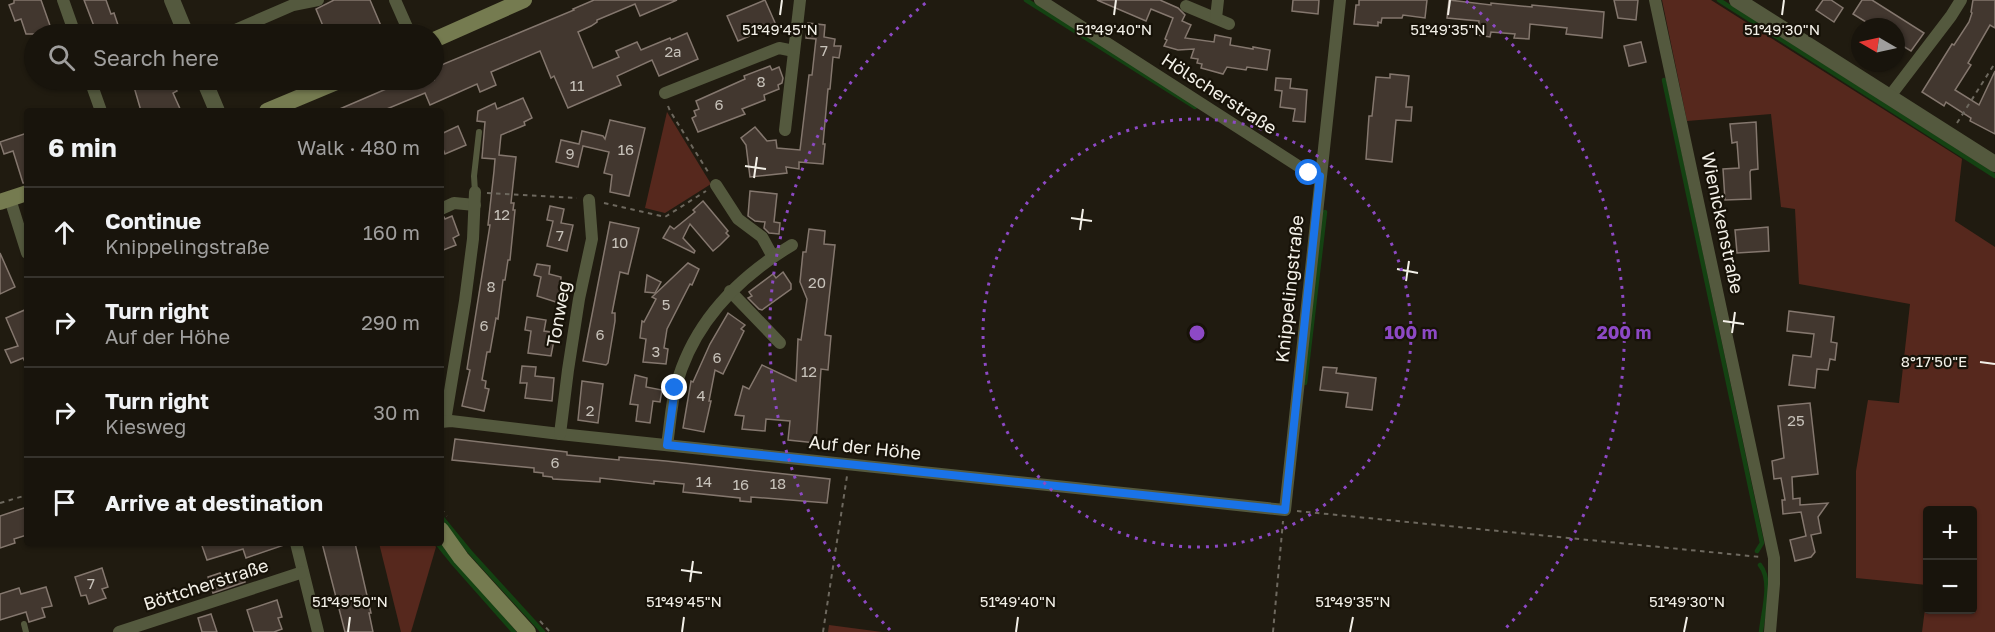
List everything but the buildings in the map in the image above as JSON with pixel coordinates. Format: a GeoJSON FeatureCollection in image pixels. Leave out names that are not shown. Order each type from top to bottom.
{"type":"FeatureCollection","features":[{"type":"Feature","properties":{"kind":"main road"},"geometry":{"type":"LineString","coordinates":[[444,36],[524,0]]}},
{"type":"Feature","properties":{"kind":"main road"},"geometry":{"type":"LineString","coordinates":[[274,108],[317,90]]}},
{"type":"Feature","properties":{"kind":"main road"},"geometry":{"type":"LineString","coordinates":[[5,200],[24,194]]}},
{"type":"Feature","properties":{"kind":"main road"},"geometry":{"type":"LineString","coordinates":[[444,534],[461,558],[528,632]]}},
{"type":"Feature","properties":{"kind":"street"},"geometry":{"type":"LineString","coordinates":[[63,0],[71,24]]}},
{"type":"Feature","properties":{"kind":"street"},"geometry":{"type":"LineString","coordinates":[[172,0],[182,24]]}},
{"type":"Feature","properties":{"kind":"street"},"geometry":{"type":"LineString","coordinates":[[249,24],[293,5],[318,0]]}},
{"type":"Feature","properties":{"kind":"street"},"geometry":{"type":"LineString","coordinates":[[395,0],[406,24]]}},
{"type":"Feature","properties":{"kind":"street"},"geometry":{"type":"LineString","coordinates":[[785,130],[800,0]]}},
{"type":"Feature","properties":{"kind":"street","name":"Hölscherstraße"},"geometry":{"type":"LineString","coordinates":[[1040,0],[1309,173],[1320,176]]}},
{"type":"Feature","properties":{"kind":"street"},"geometry":{"type":"LineString","coordinates":[[1216,18],[1218,0]]}},
{"type":"Feature","properties":{"kind":"street","name":"Knippelingstraße"},"geometry":{"type":"LineString","coordinates":[[1285,510],[1340,0]]}},
{"type":"Feature","properties":{"kind":"street","name":"Wienickenstraße"},"geometry":{"type":"LineString","coordinates":[[1655,0],[1774,558],[1770,632]]}},
{"type":"Feature","properties":{"kind":"street"},"geometry":{"type":"LineString","coordinates":[[1737,0],[1995,164]]}},
{"type":"Feature","properties":{"kind":"street"},"geometry":{"type":"LineString","coordinates":[[1890,96],[1961,0]]}},
{"type":"Feature","properties":{"kind":"street"},"geometry":{"type":"LineString","coordinates":[[1186,6],[1229,24]]}},
{"type":"Feature","properties":{"kind":"street"},"geometry":{"type":"LineString","coordinates":[[665,93],[779,48],[794,51]]}},
{"type":"Feature","properties":{"kind":"street"},"geometry":{"type":"LineString","coordinates":[[94,90],[100,108]]}},
{"type":"Feature","properties":{"kind":"street"},"geometry":{"type":"LineString","coordinates":[[208,90],[216,108]]}},
{"type":"Feature","properties":{"kind":"street"},"geometry":{"type":"LineString","coordinates":[[716,185],[738,219],[762,237],[773,257]]}},
{"type":"Feature","properties":{"kind":"street"},"geometry":{"type":"LineString","coordinates":[[444,208],[475,198],[473,239],[465,301],[444,416]]}},
{"type":"Feature","properties":{"kind":"street"},"geometry":{"type":"LineString","coordinates":[[5,200],[24,246]]}},
{"type":"Feature","properties":{"kind":"street","name":"Tonweg"},"geometry":{"type":"LineString","coordinates":[[560,435],[579,299],[592,239],[589,200]]}},
{"type":"Feature","properties":{"kind":"street"},"geometry":{"type":"LineString","coordinates":[[667,445],[675,388],[684,360],[700,330],[730,291],[792,245]]}},
{"type":"Feature","properties":{"kind":"street"},"geometry":{"type":"LineString","coordinates":[[730,291],[780,343]]}},
{"type":"Feature","properties":{"kind":"street","name":"Auf der Höhe"},"geometry":{"type":"LineString","coordinates":[[444,422],[1285,510]]}},
{"type":"Feature","properties":{"kind":"street"},"geometry":{"type":"LineString","coordinates":[[297,546],[318,632]]}},
{"type":"Feature","properties":{"kind":"street","name":"Böttcherstraße"},"geometry":{"type":"LineString","coordinates":[[119,632],[303,572]]}},
{"type":"Feature","properties":{"kind":"lane"},"geometry":{"type":"LineString","coordinates":[[475,198],[474,176],[479,132]]}},
{"type":"Feature","properties":{"kind":"lane"},"geometry":{"type":"LineString","coordinates":[[24,624],[26,632]]}},
{"type":"Feature","properties":{"kind":"path"},"geometry":{"type":"LineString","coordinates":[[1949,135],[1995,63]]}},
{"type":"Feature","properties":{"kind":"path"},"geometry":{"type":"LineString","coordinates":[[475,198],[573,197],[665,217],[716,185],[670,111],[665,93]]}},
{"type":"Feature","properties":{"kind":"path"},"geometry":{"type":"LineString","coordinates":[[823,632],[849,464]]}},
{"type":"Feature","properties":{"kind":"path"},"geometry":{"type":"LineString","coordinates":[[0,503],[24,496]]}},
{"type":"Feature","properties":{"kind":"path"},"geometry":{"type":"LineString","coordinates":[[1273,632],[1285,510],[1774,558]]}},
{"type":"Feature","properties":{"kind":"shaded area"},"geometry":{"type":"Polygon","coordinates":[[[1662,0],[1711,0],[1962,159],[1955,221],[1995,247],[1995,632],[1922,632],[1924,614],[1977,614],[1977,506],[1923,506],[1923,585],[1856,578],[1856,471],[1868,400],[1899,403],[1910,304],[1799,284],[1795,209],[1781,207],[1771,114],[1687,121],[1662,0]]]}},
{"type":"Feature","properties":{"kind":"shaded area"},"geometry":{"type":"Polygon","coordinates":[[[667,112],[711,184],[665,213],[645,208],[667,112]]]}},
{"type":"Feature","properties":{"kind":"shaded area"},"geometry":{"type":"Polygon","coordinates":[[[380,546],[435,546],[411,632],[401,632],[380,546]]]}},
{"type":"Feature","properties":{"kind":"shaded area"},"geometry":{"type":"Polygon","coordinates":[[[829,625],[882,632],[828,632],[829,625]]]}},
{"type":"Feature","properties":{"kind":"waterway"},"geometry":{"type":"LineString","coordinates":[[1026,0],[1195,107]]}},
{"type":"Feature","properties":{"kind":"waterway"},"geometry":{"type":"LineString","coordinates":[[1719,0],[1995,176]]}},
{"type":"Feature","properties":{"kind":"waterway"},"geometry":{"type":"LineString","coordinates":[[1664,80],[1762,543],[1757,551]]}},
{"type":"Feature","properties":{"kind":"waterway"},"geometry":{"type":"LineString","coordinates":[[1305,383],[1325,212]]}},
{"type":"Feature","properties":{"kind":"waterway"},"geometry":{"type":"LineString","coordinates":[[444,520],[543,632]]}},
{"type":"Feature","properties":{"kind":"waterway"},"geometry":{"type":"LineString","coordinates":[[439,546],[514,632]]}},
{"type":"Feature","properties":{"kind":"waterway"},"geometry":{"type":"LineString","coordinates":[[1760,565],[1767,588],[1761,632]]}},
{"type":"Feature","properties":{"kind":"route"},"geometry":{"type":"LineString","coordinates":[[675,388],[667,445],[1285,510],[1320,176],[1309,173]]}}]}
